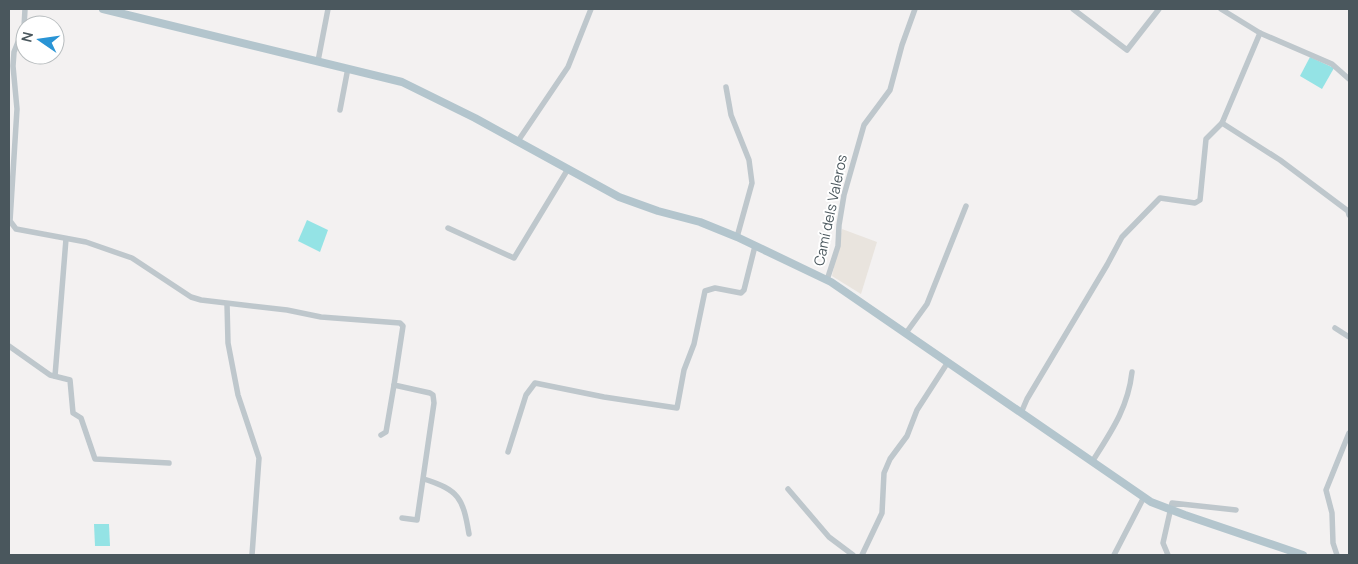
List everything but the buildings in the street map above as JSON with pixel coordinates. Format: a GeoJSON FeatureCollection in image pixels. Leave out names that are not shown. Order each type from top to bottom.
{"type":"FeatureCollection","features":[{"type":"Feature","properties":{"kind":"main road"},"geometry":{"type":"LineString","coordinates":[[103,9],[411,85],[637,204],[700,222],[737,237],[827,280],[906,332],[1020,413],[1144,497],[1170,510],[1303,555]]}},
{"type":"Feature","properties":{"kind":"street"},"geometry":{"type":"LineString","coordinates":[[25,9],[24,27],[14,52],[13,66],[17,109],[10,222],[16,229],[86,242],[132,258],[191,297],[227,304],[287,310],[331,318],[400,323],[403,326],[394,385],[386,432],[381,435]]}},
{"type":"Feature","properties":{"kind":"street"},"geometry":{"type":"LineString","coordinates":[[318,61],[328,9]]}},
{"type":"Feature","properties":{"kind":"street"},"geometry":{"type":"LineString","coordinates":[[518,141],[565,72],[591,9]]}},
{"type":"Feature","properties":{"kind":"street","name":"Camí dels Valeros"},"geometry":{"type":"LineString","coordinates":[[827,280],[838,246],[838,225],[844,195],[864,124],[890,90],[902,45],[915,9]]}},
{"type":"Feature","properties":{"kind":"street"},"geometry":{"type":"LineString","coordinates":[[1074,9],[1127,50],[1159,9]]}},
{"type":"Feature","properties":{"kind":"street"},"geometry":{"type":"LineString","coordinates":[[1221,9],[1260,33],[1332,64],[1349,79]]}},
{"type":"Feature","properties":{"kind":"street"},"geometry":{"type":"LineString","coordinates":[[1020,413],[1026,399],[1122,237],[1160,198],[1195,203],[1200,200],[1206,139],[1222,123],[1260,33]]}},
{"type":"Feature","properties":{"kind":"street"},"geometry":{"type":"LineString","coordinates":[[340,110],[348,68]]}},
{"type":"Feature","properties":{"kind":"street"},"geometry":{"type":"LineString","coordinates":[[726,87],[731,115],[749,160],[752,183],[737,237]]}},
{"type":"Feature","properties":{"kind":"street"},"geometry":{"type":"LineString","coordinates":[[9,108],[17,109]]}},
{"type":"Feature","properties":{"kind":"street"},"geometry":{"type":"LineString","coordinates":[[1222,123],[1280,160],[1348,210],[1349,215]]}},
{"type":"Feature","properties":{"kind":"street"},"geometry":{"type":"LineString","coordinates":[[448,228],[514,258],[568,169]]}},
{"type":"Feature","properties":{"kind":"street"},"geometry":{"type":"LineString","coordinates":[[906,332],[926,304],[966,206]]}},
{"type":"Feature","properties":{"kind":"street"},"geometry":{"type":"LineString","coordinates":[[55,376],[66,239]]}},
{"type":"Feature","properties":{"kind":"street"},"geometry":{"type":"LineString","coordinates":[[508,452],[526,396],[535,383],[604,397],[677,408],[684,370],[694,344],[705,291],[714,288],[741,292],[744,290],[755,246]]}},
{"type":"Feature","properties":{"kind":"street"},"geometry":{"type":"LineString","coordinates":[[227,304],[228,343],[238,395],[259,458],[252,555]]}},
{"type":"Feature","properties":{"kind":"street"},"geometry":{"type":"LineString","coordinates":[[1335,328],[1349,337]]}},
{"type":"Feature","properties":{"kind":"street"},"geometry":{"type":"LineString","coordinates":[[9,346],[55,376],[71,383],[73,413],[81,418],[95,459],[169,463]]}},
{"type":"Feature","properties":{"kind":"street"},"geometry":{"type":"LineString","coordinates":[[862,555],[882,513],[884,473],[890,459],[907,436],[917,410],[948,362]]}},
{"type":"Feature","properties":{"kind":"street"},"geometry":{"type":"LineString","coordinates":[[1092,462],[1118,420],[1130,392],[1132,372]]}},
{"type":"Feature","properties":{"kind":"street"},"geometry":{"type":"LineString","coordinates":[[394,385],[433,395],[424,479],[417,520],[402,518]]}},
{"type":"Feature","properties":{"kind":"street"},"geometry":{"type":"LineString","coordinates":[[1337,555],[1333,543],[1332,514],[1326,490],[1349,433]]}},
{"type":"Feature","properties":{"kind":"street"},"geometry":{"type":"LineString","coordinates":[[424,479],[447,486],[455,492],[466,515],[469,534]]}},
{"type":"Feature","properties":{"kind":"street"},"geometry":{"type":"LineString","coordinates":[[788,489],[829,537],[853,555]]}},
{"type":"Feature","properties":{"kind":"street"},"geometry":{"type":"LineString","coordinates":[[1114,555],[1144,497]]}},
{"type":"Feature","properties":{"kind":"street"},"geometry":{"type":"LineString","coordinates":[[1168,555],[1163,543],[1172,503],[1236,510]]}},
{"type":"Feature","properties":{"kind":"shaded area"},"geometry":{"type":"Polygon","coordinates":[[[842,229],[877,242],[861,294],[832,276],[842,229]]]}},
{"type":"Feature","properties":{"kind":"water"},"geometry":{"type":"Polygon","coordinates":[[[1310,57],[1334,68],[1322,89],[1300,76],[1310,57]]]}},
{"type":"Feature","properties":{"kind":"water"},"geometry":{"type":"Polygon","coordinates":[[[307,220],[328,230],[320,252],[298,241],[307,220]]]}},
{"type":"Feature","properties":{"kind":"water"},"geometry":{"type":"Polygon","coordinates":[[[94,524],[109,524],[110,546],[95,546],[94,524]]]}}]}
